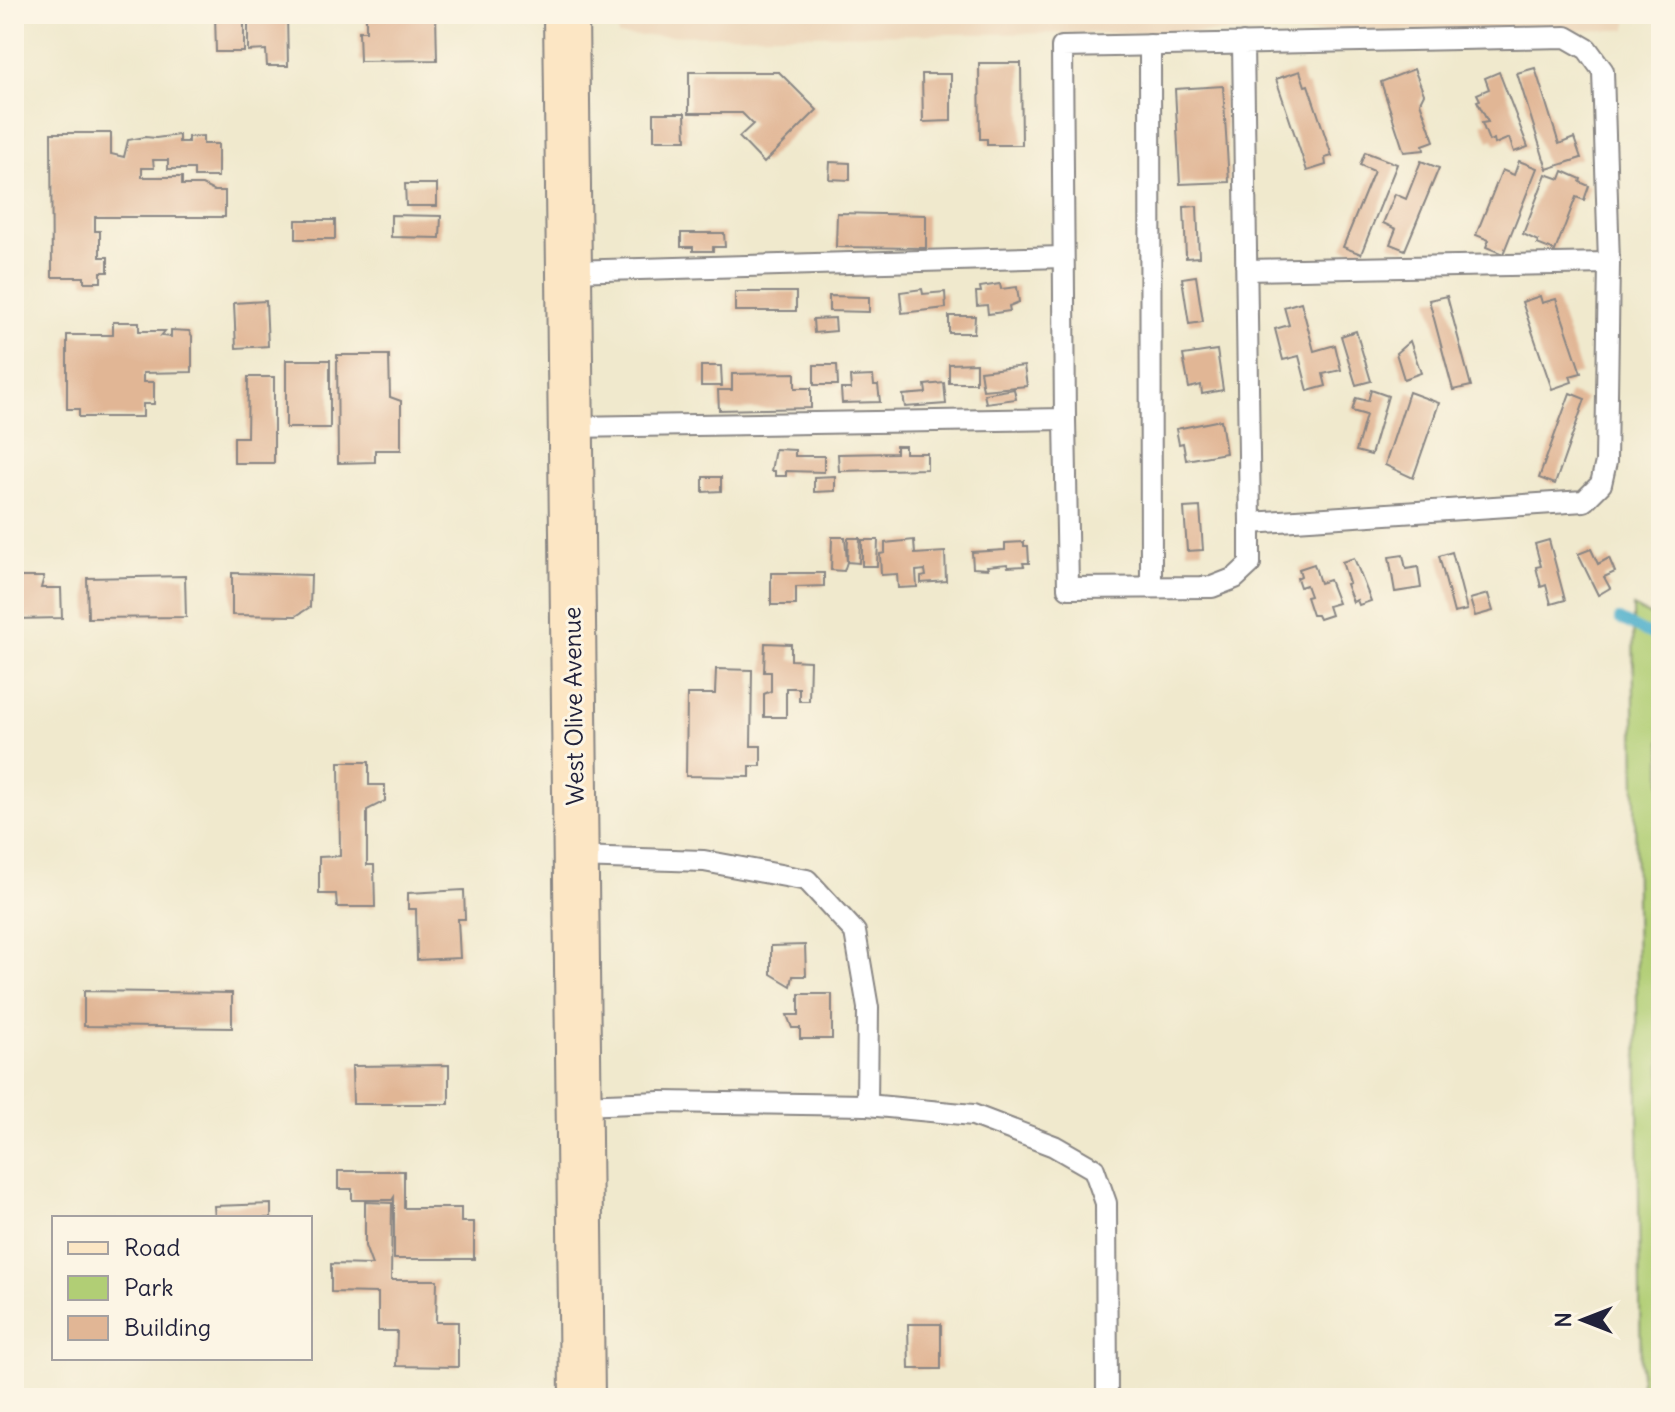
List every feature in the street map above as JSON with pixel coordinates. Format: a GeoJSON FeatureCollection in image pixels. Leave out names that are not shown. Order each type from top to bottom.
{"type":"FeatureCollection","features":[{"type":"Feature","properties":{"kind":"main road","name":"West Olive Avenue"},"geometry":{"type":"LineString","coordinates":[[566,14],[579,1105],[575,1397]]}},
{"type":"Feature","properties":{"kind":"lane"},"geometry":{"type":"LineString","coordinates":[[1243,43],[1250,564],[1235,578],[1212,587],[1068,588],[1062,47],[1243,43],[1566,37],[1587,49],[1603,71],[1609,263],[1606,462],[1601,484],[1584,501],[1250,523]]}},
{"type":"Feature","properties":{"kind":"lane"},"geometry":{"type":"LineString","coordinates":[[1150,45],[1151,587]]}},
{"type":"Feature","properties":{"kind":"lane"},"geometry":{"type":"LineString","coordinates":[[569,271],[1063,257]]}},
{"type":"Feature","properties":{"kind":"lane"},"geometry":{"type":"LineString","coordinates":[[1247,270],[1609,263]]}},
{"type":"Feature","properties":{"kind":"lane"},"geometry":{"type":"LineString","coordinates":[[571,427],[1065,419]]}},
{"type":"Feature","properties":{"kind":"lane"},"geometry":{"type":"LineString","coordinates":[[576,857],[704,861],[807,880],[855,932],[868,1008],[867,1105]]}},
{"type":"Feature","properties":{"kind":"lane"},"geometry":{"type":"LineString","coordinates":[[579,1105],[661,1102],[867,1105],[973,1115],[1054,1146],[1094,1169],[1106,1203],[1107,1398]]}},
{"type":"Feature","properties":{"kind":"shaded area"},"geometry":{"type":"Polygon","coordinates":[[[618,14],[1627,14],[1627,30],[618,36],[618,14]]]}},
{"type":"Feature","properties":{"kind":"green space"},"geometry":{"type":"Polygon","coordinates":[[[1633,607],[1661,621],[1661,1398],[1641,1398],[1633,607]]]}},
{"type":"Feature","properties":{"kind":"building"},"geometry":{"type":"Polygon","coordinates":[[[215,14],[244,14],[244,52],[216,52],[215,14]]]}},
{"type":"Feature","properties":{"kind":"building"},"geometry":{"type":"Polygon","coordinates":[[[248,14],[287,14],[288,66],[267,66],[266,50],[248,51],[248,14]]]}},
{"type":"Feature","properties":{"kind":"building"},"geometry":{"type":"Polygon","coordinates":[[[366,14],[436,14],[437,60],[360,61],[359,31],[366,31],[366,14]]]}},
{"type":"Feature","properties":{"kind":"building"},"geometry":{"type":"Polygon","coordinates":[[[979,63],[1021,63],[1022,145],[987,145],[987,139],[980,139],[979,63]]]}},
{"type":"Feature","properties":{"kind":"building"},"geometry":{"type":"Polygon","coordinates":[[[1535,68],[1559,144],[1574,138],[1581,158],[1547,169],[1517,73],[1535,68]]]}},
{"type":"Feature","properties":{"kind":"building"},"geometry":{"type":"Polygon","coordinates":[[[1414,69],[1424,94],[1420,102],[1434,141],[1423,145],[1424,150],[1404,152],[1381,82],[1414,69]]]}},
{"type":"Feature","properties":{"kind":"building"},"geometry":{"type":"Polygon","coordinates":[[[1300,71],[1305,86],[1308,85],[1332,156],[1325,158],[1326,165],[1307,171],[1276,79],[1300,71]]]}},
{"type":"Feature","properties":{"kind":"building"},"geometry":{"type":"Polygon","coordinates":[[[689,72],[779,72],[817,110],[764,163],[739,137],[753,124],[742,113],[689,113],[689,72]]]}},
{"type":"Feature","properties":{"kind":"building"},"geometry":{"type":"Polygon","coordinates":[[[1499,72],[1528,147],[1514,152],[1509,138],[1495,144],[1494,139],[1489,141],[1482,123],[1488,122],[1477,101],[1480,100],[1477,94],[1489,89],[1485,78],[1499,72]]]}},
{"type":"Feature","properties":{"kind":"building"},"geometry":{"type":"Polygon","coordinates":[[[922,74],[951,74],[951,121],[923,122],[922,74]]]}},
{"type":"Feature","properties":{"kind":"building"},"geometry":{"type":"Polygon","coordinates":[[[1223,86],[1229,182],[1180,184],[1175,89],[1223,86]]]}},
{"type":"Feature","properties":{"kind":"building"},"geometry":{"type":"Polygon","coordinates":[[[654,113],[685,113],[686,140],[654,140],[654,113]]]}},
{"type":"Feature","properties":{"kind":"building"},"geometry":{"type":"Polygon","coordinates":[[[51,133],[111,133],[111,154],[124,157],[128,140],[179,135],[179,142],[188,142],[188,137],[203,136],[203,144],[218,144],[218,177],[194,177],[194,169],[168,169],[168,160],[153,160],[154,168],[142,168],[142,177],[182,177],[182,185],[202,185],[214,191],[225,191],[225,217],[95,217],[95,231],[100,231],[100,257],[108,257],[108,272],[101,272],[101,282],[84,282],[84,277],[52,277],[51,133]]]}},
{"type":"Feature","properties":{"kind":"building"},"geometry":{"type":"Polygon","coordinates":[[[1365,152],[1397,164],[1361,254],[1343,247],[1374,171],[1360,165],[1365,152]]]}},
{"type":"Feature","properties":{"kind":"building"},"geometry":{"type":"Polygon","coordinates":[[[1421,161],[1439,168],[1405,250],[1390,244],[1396,229],[1383,223],[1395,194],[1406,199],[1421,161]]]}},
{"type":"Feature","properties":{"kind":"building"},"geometry":{"type":"Polygon","coordinates":[[[1519,161],[1537,168],[1503,254],[1486,247],[1489,240],[1476,235],[1502,170],[1514,175],[1519,161]]]}},
{"type":"Feature","properties":{"kind":"building"},"geometry":{"type":"Polygon","coordinates":[[[830,162],[850,163],[850,180],[829,179],[830,162]]]}},
{"type":"Feature","properties":{"kind":"building"},"geometry":{"type":"Polygon","coordinates":[[[1563,171],[1589,186],[1584,200],[1576,197],[1555,251],[1523,234],[1546,174],[1560,179],[1563,171]]]}},
{"type":"Feature","properties":{"kind":"building"},"geometry":{"type":"Polygon","coordinates":[[[405,184],[437,184],[437,206],[406,206],[405,184]]]}},
{"type":"Feature","properties":{"kind":"building"},"geometry":{"type":"Polygon","coordinates":[[[1197,206],[1199,257],[1186,258],[1184,207],[1197,206]]]}},
{"type":"Feature","properties":{"kind":"building"},"geometry":{"type":"Polygon","coordinates":[[[837,213],[926,215],[926,248],[836,247],[837,213]]]}},
{"type":"Feature","properties":{"kind":"building"},"geometry":{"type":"Polygon","coordinates":[[[391,215],[441,216],[440,238],[391,237],[391,215]]]}},
{"type":"Feature","properties":{"kind":"building"},"geometry":{"type":"Polygon","coordinates":[[[296,220],[335,220],[335,239],[296,239],[296,220]]]}},
{"type":"Feature","properties":{"kind":"building"},"geometry":{"type":"Polygon","coordinates":[[[681,233],[724,233],[725,247],[713,247],[713,251],[693,251],[693,247],[681,247],[681,233]]]}},
{"type":"Feature","properties":{"kind":"building"},"geometry":{"type":"Polygon","coordinates":[[[1196,276],[1203,322],[1189,324],[1182,278],[1196,276]]]}},
{"type":"Feature","properties":{"kind":"building"},"geometry":{"type":"Polygon","coordinates":[[[1000,284],[1001,289],[1017,287],[1019,302],[1009,306],[1010,311],[988,314],[987,305],[977,306],[976,292],[981,292],[980,287],[1000,284]]]}},
{"type":"Feature","properties":{"kind":"building"},"geometry":{"type":"Polygon","coordinates":[[[922,289],[923,294],[945,292],[946,308],[902,313],[900,292],[922,289]]]}},
{"type":"Feature","properties":{"kind":"building"},"geometry":{"type":"Polygon","coordinates":[[[735,292],[796,292],[796,311],[735,311],[735,292]]]}},
{"type":"Feature","properties":{"kind":"building"},"geometry":{"type":"Polygon","coordinates":[[[829,296],[869,297],[869,312],[829,311],[829,296]]]}},
{"type":"Feature","properties":{"kind":"building"},"geometry":{"type":"Polygon","coordinates":[[[1447,296],[1471,386],[1453,390],[1429,300],[1447,296]]]}},
{"type":"Feature","properties":{"kind":"building"},"geometry":{"type":"Polygon","coordinates":[[[1540,296],[1542,303],[1556,299],[1581,373],[1570,376],[1572,382],[1552,389],[1522,302],[1540,296]]]}},
{"type":"Feature","properties":{"kind":"building"},"geometry":{"type":"Polygon","coordinates":[[[266,301],[268,346],[236,348],[234,303],[266,301]]]}},
{"type":"Feature","properties":{"kind":"building"},"geometry":{"type":"Polygon","coordinates":[[[1301,302],[1314,351],[1335,345],[1341,370],[1323,374],[1326,386],[1308,391],[1299,356],[1283,360],[1275,329],[1289,325],[1284,307],[1301,302]]]}},
{"type":"Feature","properties":{"kind":"building"},"geometry":{"type":"Polygon","coordinates":[[[949,316],[975,316],[974,333],[949,333],[949,316]]]}},
{"type":"Feature","properties":{"kind":"building"},"geometry":{"type":"Polygon","coordinates":[[[835,318],[836,331],[814,333],[813,319],[835,318]]]}},
{"type":"Feature","properties":{"kind":"building"},"geometry":{"type":"Polygon","coordinates":[[[113,322],[139,322],[139,331],[165,331],[161,336],[171,337],[171,330],[189,331],[192,336],[192,372],[143,373],[143,382],[154,382],[154,404],[143,404],[143,417],[79,417],[79,409],[67,409],[67,335],[113,335],[113,322]]]}},
{"type":"Feature","properties":{"kind":"building"},"geometry":{"type":"Polygon","coordinates":[[[1356,331],[1371,381],[1356,385],[1341,336],[1356,331]]]}},
{"type":"Feature","properties":{"kind":"building"},"geometry":{"type":"Polygon","coordinates":[[[1410,341],[1421,373],[1404,379],[1396,353],[1410,341]]]}},
{"type":"Feature","properties":{"kind":"building"},"geometry":{"type":"Polygon","coordinates":[[[1217,350],[1223,390],[1202,394],[1201,385],[1189,388],[1183,355],[1217,350]]]}},
{"type":"Feature","properties":{"kind":"building"},"geometry":{"type":"Polygon","coordinates":[[[337,355],[389,355],[390,397],[401,401],[401,450],[375,450],[375,462],[338,463],[337,355]]]}},
{"type":"Feature","properties":{"kind":"building"},"geometry":{"type":"Polygon","coordinates":[[[286,360],[330,360],[330,428],[286,428],[286,360]]]}},
{"type":"Feature","properties":{"kind":"building"},"geometry":{"type":"Polygon","coordinates":[[[976,363],[976,383],[949,383],[949,364],[976,363]]]}},
{"type":"Feature","properties":{"kind":"building"},"geometry":{"type":"Polygon","coordinates":[[[814,365],[837,365],[838,385],[814,385],[814,365]]]}},
{"type":"Feature","properties":{"kind":"building"},"geometry":{"type":"Polygon","coordinates":[[[701,366],[721,366],[722,386],[701,386],[701,366]]]}},
{"type":"Feature","properties":{"kind":"building"},"geometry":{"type":"Polygon","coordinates":[[[1024,366],[1027,386],[983,390],[980,371],[1024,366]]]}},
{"type":"Feature","properties":{"kind":"building"},"geometry":{"type":"Polygon","coordinates":[[[795,373],[795,388],[811,388],[811,408],[719,410],[718,390],[732,390],[732,374],[795,373]]]}},
{"type":"Feature","properties":{"kind":"building"},"geometry":{"type":"Polygon","coordinates":[[[873,376],[874,385],[878,385],[880,402],[842,403],[841,389],[851,389],[850,377],[873,376]]]}},
{"type":"Feature","properties":{"kind":"building"},"geometry":{"type":"Polygon","coordinates":[[[248,377],[274,377],[274,463],[234,463],[234,437],[247,437],[248,377]]]}},
{"type":"Feature","properties":{"kind":"building"},"geometry":{"type":"Polygon","coordinates":[[[944,383],[946,404],[905,407],[903,395],[926,393],[925,385],[944,383]]]}},
{"type":"Feature","properties":{"kind":"building"},"geometry":{"type":"Polygon","coordinates":[[[1014,389],[1016,399],[986,403],[984,394],[1014,389]]]}},
{"type":"Feature","properties":{"kind":"building"},"geometry":{"type":"Polygon","coordinates":[[[1371,390],[1388,396],[1371,455],[1356,451],[1366,415],[1352,411],[1356,398],[1368,401],[1371,390]]]}},
{"type":"Feature","properties":{"kind":"building"},"geometry":{"type":"Polygon","coordinates":[[[1409,392],[1439,403],[1413,478],[1385,465],[1409,392]]]}},
{"type":"Feature","properties":{"kind":"building"},"geometry":{"type":"Polygon","coordinates":[[[1570,393],[1585,399],[1555,484],[1539,478],[1570,393]]]}},
{"type":"Feature","properties":{"kind":"building"},"geometry":{"type":"Polygon","coordinates":[[[1221,420],[1226,453],[1186,460],[1176,429],[1221,420]]]}},
{"type":"Feature","properties":{"kind":"building"},"geometry":{"type":"Polygon","coordinates":[[[896,446],[905,446],[905,453],[927,453],[927,469],[839,471],[838,454],[896,453],[896,446]]]}},
{"type":"Feature","properties":{"kind":"building"},"geometry":{"type":"Polygon","coordinates":[[[775,449],[795,450],[795,456],[824,456],[824,472],[786,471],[786,476],[775,476],[775,471],[771,471],[775,449]]]}},
{"type":"Feature","properties":{"kind":"building"},"geometry":{"type":"Polygon","coordinates":[[[835,476],[835,491],[814,492],[814,477],[835,476]]]}},
{"type":"Feature","properties":{"kind":"building"},"geometry":{"type":"Polygon","coordinates":[[[703,477],[721,477],[721,491],[703,492],[703,477]]]}},
{"type":"Feature","properties":{"kind":"building"},"geometry":{"type":"Polygon","coordinates":[[[1200,507],[1203,550],[1187,551],[1184,508],[1200,507]]]}},
{"type":"Feature","properties":{"kind":"building"},"geometry":{"type":"Polygon","coordinates":[[[832,537],[845,537],[847,562],[844,571],[831,570],[832,537]]]}},
{"type":"Feature","properties":{"kind":"building"},"geometry":{"type":"Polygon","coordinates":[[[848,538],[860,538],[859,563],[847,562],[848,538]]]}},
{"type":"Feature","properties":{"kind":"building"},"geometry":{"type":"Polygon","coordinates":[[[862,540],[878,540],[877,566],[862,566],[862,540]]]}},
{"type":"Feature","properties":{"kind":"building"},"geometry":{"type":"Polygon","coordinates":[[[914,540],[915,554],[945,552],[946,581],[921,583],[921,577],[926,576],[925,570],[916,571],[917,587],[898,588],[897,574],[881,575],[880,554],[885,553],[885,543],[914,540]]]}},
{"type":"Feature","properties":{"kind":"building"},"geometry":{"type":"Polygon","coordinates":[[[1549,540],[1565,600],[1551,604],[1546,585],[1541,587],[1536,567],[1541,566],[1535,544],[1549,540]]]}},
{"type":"Feature","properties":{"kind":"building"},"geometry":{"type":"Polygon","coordinates":[[[1024,542],[1024,546],[1028,546],[1029,563],[1023,563],[1024,566],[1008,567],[1007,564],[987,566],[988,569],[973,568],[972,552],[1005,550],[1005,543],[1024,542]]]}},
{"type":"Feature","properties":{"kind":"building"},"geometry":{"type":"Polygon","coordinates":[[[1591,549],[1598,564],[1609,558],[1615,572],[1604,577],[1610,588],[1598,595],[1578,554],[1591,549]]]}},
{"type":"Feature","properties":{"kind":"building"},"geometry":{"type":"Polygon","coordinates":[[[1452,552],[1467,610],[1454,613],[1439,556],[1452,552]]]}},
{"type":"Feature","properties":{"kind":"building"},"geometry":{"type":"Polygon","coordinates":[[[1403,555],[1406,569],[1418,567],[1421,588],[1395,592],[1389,557],[1403,555]]]}},
{"type":"Feature","properties":{"kind":"building"},"geometry":{"type":"Polygon","coordinates":[[[1354,558],[1371,601],[1359,605],[1357,600],[1353,602],[1342,562],[1354,558]]]}},
{"type":"Feature","properties":{"kind":"building"},"geometry":{"type":"Polygon","coordinates":[[[1314,564],[1320,583],[1329,580],[1338,603],[1328,606],[1331,615],[1319,619],[1317,615],[1312,615],[1306,585],[1300,587],[1297,578],[1301,576],[1299,569],[1314,564]]]}},
{"type":"Feature","properties":{"kind":"building"},"geometry":{"type":"Polygon","coordinates":[[[232,573],[311,575],[310,607],[296,616],[232,615],[232,573]]]}},
{"type":"Feature","properties":{"kind":"building"},"geometry":{"type":"Polygon","coordinates":[[[771,573],[824,573],[824,586],[796,587],[796,605],[771,605],[771,573]]]}},
{"type":"Feature","properties":{"kind":"building"},"geometry":{"type":"Polygon","coordinates":[[[185,576],[186,617],[88,618],[87,578],[185,576]]]}},
{"type":"Feature","properties":{"kind":"building"},"geometry":{"type":"Polygon","coordinates":[[[14,577],[44,577],[41,588],[61,588],[62,618],[14,619],[14,577]]]}},
{"type":"Feature","properties":{"kind":"building"},"geometry":{"type":"Polygon","coordinates":[[[1488,594],[1493,611],[1475,616],[1470,599],[1488,594]]]}},
{"type":"Feature","properties":{"kind":"building"},"geometry":{"type":"Polygon","coordinates":[[[765,643],[791,644],[791,660],[810,661],[809,701],[799,701],[799,688],[786,688],[786,717],[764,717],[764,694],[771,691],[771,672],[764,672],[765,643]]]}},
{"type":"Feature","properties":{"kind":"building"},"geometry":{"type":"Polygon","coordinates":[[[716,669],[752,670],[751,746],[761,746],[761,766],[750,766],[750,777],[686,776],[687,694],[715,694],[716,669]]]}},
{"type":"Feature","properties":{"kind":"building"},"geometry":{"type":"Polygon","coordinates":[[[339,762],[369,762],[369,785],[385,785],[385,801],[367,810],[367,865],[374,865],[375,907],[337,907],[336,894],[319,894],[319,857],[340,856],[339,762]]]}},
{"type":"Feature","properties":{"kind":"building"},"geometry":{"type":"Polygon","coordinates":[[[464,890],[465,919],[458,919],[460,958],[417,960],[416,909],[408,909],[408,893],[464,890]]]}},
{"type":"Feature","properties":{"kind":"building"},"geometry":{"type":"Polygon","coordinates":[[[805,945],[806,976],[793,976],[791,986],[771,974],[771,946],[805,945]]]}},
{"type":"Feature","properties":{"kind":"building"},"geometry":{"type":"Polygon","coordinates":[[[84,991],[232,993],[232,1028],[84,1026],[84,991]]]}},
{"type":"Feature","properties":{"kind":"building"},"geometry":{"type":"Polygon","coordinates":[[[799,994],[832,994],[832,1039],[800,1039],[800,1028],[792,1028],[787,1015],[799,1015],[799,994]]]}},
{"type":"Feature","properties":{"kind":"building"},"geometry":{"type":"Polygon","coordinates":[[[449,1065],[449,1104],[353,1104],[352,1066],[449,1065]]]}},
{"type":"Feature","properties":{"kind":"building"},"geometry":{"type":"Polygon","coordinates":[[[338,1171],[404,1171],[404,1208],[461,1208],[461,1222],[474,1222],[474,1259],[394,1259],[394,1197],[392,1200],[352,1200],[352,1189],[338,1189],[338,1171]]]}},
{"type":"Feature","properties":{"kind":"building"},"geometry":{"type":"Polygon","coordinates":[[[365,1202],[392,1203],[391,1280],[437,1280],[436,1322],[458,1322],[458,1367],[396,1366],[397,1331],[378,1331],[378,1293],[331,1292],[331,1264],[372,1265],[365,1246],[365,1202]]]}},
{"type":"Feature","properties":{"kind":"building"},"geometry":{"type":"Polygon","coordinates":[[[271,1204],[271,1216],[215,1216],[214,1206],[271,1204]]]}},
{"type":"Feature","properties":{"kind":"building"},"geometry":{"type":"Polygon","coordinates":[[[908,1324],[941,1324],[941,1369],[909,1369],[908,1324]]]}},
{"type":"Feature","properties":{"kind":"waterway"},"geometry":{"type":"LineString","coordinates":[[1619,619],[1661,640]]}}]}
